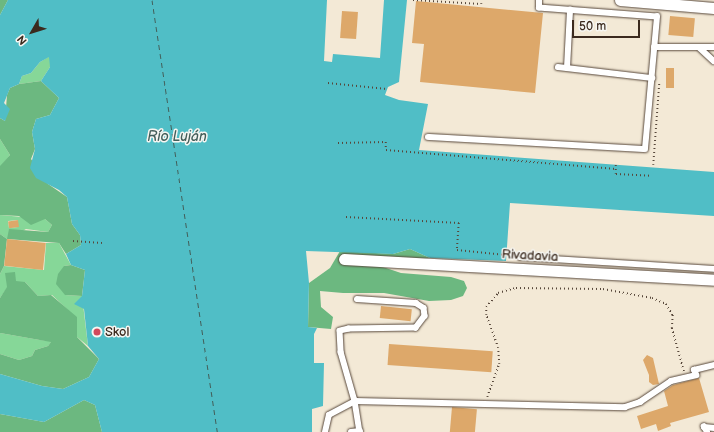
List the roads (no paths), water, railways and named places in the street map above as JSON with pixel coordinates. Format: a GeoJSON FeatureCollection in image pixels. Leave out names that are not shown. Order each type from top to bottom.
{"type":"FeatureCollection","features":[{"type":"Feature","properties":{"kind":"street"},"geometry":{"type":"LineString","coordinates":[[620,0],[714,8]]}},
{"type":"Feature","properties":{"kind":"street","name":"Rivadavia"},"geometry":{"type":"LineString","coordinates":[[344,259],[714,280]]}},
{"type":"Feature","properties":{"kind":"lane"},"geometry":{"type":"LineString","coordinates":[[428,137],[645,150],[657,17],[539,8],[539,0]]}},
{"type":"Feature","properties":{"kind":"lane"},"geometry":{"type":"LineString","coordinates":[[567,68],[570,10]]}},
{"type":"Feature","properties":{"kind":"lane"},"geometry":{"type":"LineString","coordinates":[[654,47],[714,47]]}},
{"type":"Feature","properties":{"kind":"lane"},"geometry":{"type":"LineString","coordinates":[[700,48],[714,61]]}},
{"type":"Feature","properties":{"kind":"lane"},"geometry":{"type":"LineString","coordinates":[[558,67],[652,78]]}},
{"type":"Feature","properties":{"kind":"lane"},"geometry":{"type":"LineString","coordinates":[[520,257],[714,269]]}},
{"type":"Feature","properties":{"kind":"lane"},"geometry":{"type":"LineString","coordinates":[[351,432],[360,432],[355,401],[341,352],[340,331],[349,328],[416,328],[425,316],[424,308],[416,303],[357,299]]}},
{"type":"Feature","properties":{"kind":"lane"},"geometry":{"type":"LineString","coordinates":[[325,432],[329,415],[355,401],[487,403],[625,408],[640,402],[671,381],[696,375],[694,370],[714,365]]}},
{"type":"Feature","properties":{"kind":"lane"},"geometry":{"type":"LineString","coordinates":[[706,432],[704,427],[714,428]]}},
{"type":"Feature","properties":{"kind":"water","name":"Río Luján"},"geometry":{"type":"Polygon","coordinates":[[[8,0],[327,0],[324,61],[332,62],[333,54],[380,58],[384,0],[407,0],[399,82],[388,87],[385,95],[399,100],[428,104],[419,150],[714,172],[714,216],[510,203],[506,261],[430,258],[410,249],[393,254],[306,251],[309,283],[308,327],[317,328],[314,334],[314,363],[324,363],[323,406],[312,409],[312,432],[102,432],[95,405],[84,400],[44,422],[0,414],[0,374],[42,386],[63,389],[89,377],[99,359],[88,346],[84,309],[74,304],[82,296],[85,270],[71,265],[66,254],[81,245],[80,235],[72,224],[67,197],[59,190],[36,178],[30,168],[35,149],[32,132],[36,119],[50,115],[59,98],[41,81],[50,67],[49,57],[40,62],[31,73],[22,76],[19,84],[10,88],[4,103],[10,109],[5,121],[0,118],[0,15],[8,0]]]}},
{"type":"Feature","properties":{"kind":"place","name":"Skol"},"geometry":{"type":"Point","coordinates":[97,332]}}]}
